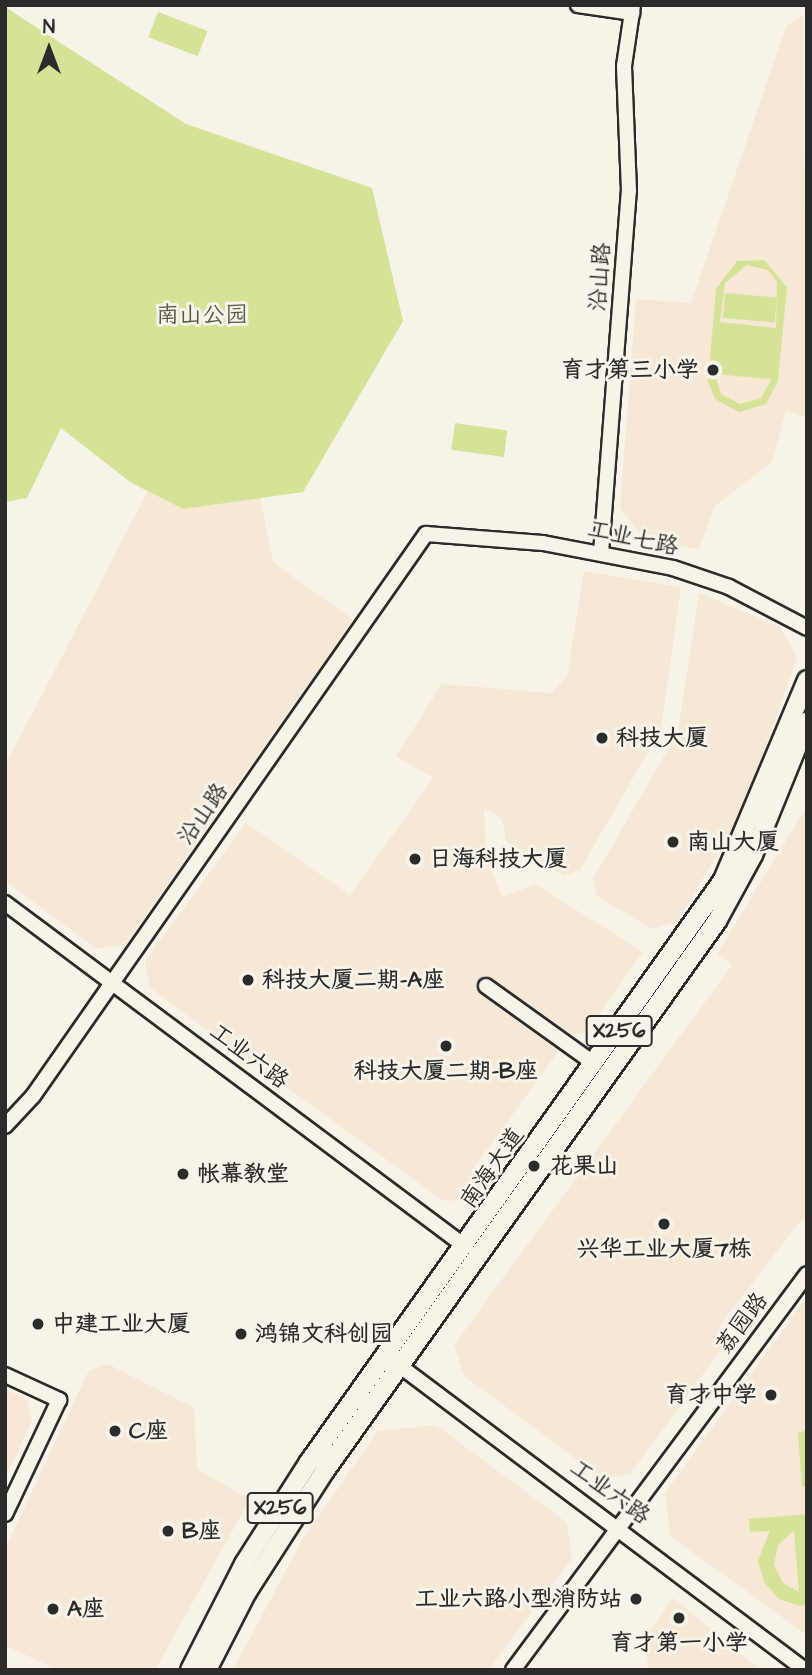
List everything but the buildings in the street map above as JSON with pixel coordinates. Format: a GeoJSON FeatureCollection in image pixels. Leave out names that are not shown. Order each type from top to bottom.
{"type":"FeatureCollection","features":[{"type":"Feature","properties":{"kind":"main road","name":"南海大道"},"geometry":{"type":"LineString","coordinates":[[207,1670],[259,1573],[466,1247],[595,1064],[734,859],[807,680]]}},
{"type":"Feature","properties":{"kind":"main road","name":"南海大道"},"geometry":{"type":"LineString","coordinates":[[190,1670],[244,1564],[717,921],[753,855],[807,723]]}},
{"type":"Feature","properties":{"kind":"street"},"geometry":{"type":"LineString","coordinates":[[578,5],[632,9]]}},
{"type":"Feature","properties":{"kind":"street","name":"沿山路"},"geometry":{"type":"LineString","coordinates":[[601,553],[629,191],[624,66],[632,9]]}},
{"type":"Feature","properties":{"kind":"street","name":"沿山路"},"geometry":{"type":"LineString","coordinates":[[5,1126],[113,983],[421,539],[438,531]]}},
{"type":"Feature","properties":{"kind":"street","name":"工业七路"},"geometry":{"type":"LineString","coordinates":[[438,531],[601,553],[701,577],[807,628]]}},
{"type":"Feature","properties":{"kind":"street","name":"工业六路"},"geometry":{"type":"LineString","coordinates":[[5,903],[466,1247]]}},
{"type":"Feature","properties":{"kind":"street"},"geometry":{"type":"LineString","coordinates":[[486,986],[595,1064]]}},
{"type":"Feature","properties":{"kind":"street","name":"荔园路"},"geometry":{"type":"LineString","coordinates":[[513,1670],[807,1274]]}},
{"type":"Feature","properties":{"kind":"street","name":"工业六路"},"geometry":{"type":"LineString","coordinates":[[393,1361],[620,1527],[805,1670]]}},
{"type":"Feature","properties":{"kind":"street"},"geometry":{"type":"LineString","coordinates":[[5,1375],[60,1400],[5,1514]]}},
{"type":"Feature","properties":{"kind":"shaded area","name":"育才第三小学"},"geometry":{"type":"Polygon","coordinates":[[[803,14],[807,418],[786,411],[772,462],[715,506],[699,549],[645,540],[620,508],[636,299],[691,303],[786,27],[803,14]]]}},
{"type":"Feature","properties":{"kind":"shaded area"},"geometry":{"type":"Polygon","coordinates":[[[148,491],[183,509],[260,498],[273,562],[353,620],[125,945],[96,948],[5,881],[5,766],[148,491]]]}},
{"type":"Feature","properties":{"kind":"shaded area"},"geometry":{"type":"Polygon","coordinates":[[[584,571],[681,587],[661,729],[580,870],[564,876],[506,841],[502,819],[484,808],[486,856],[502,897],[535,884],[643,952],[585,1033],[571,1035],[487,976],[479,986],[562,1046],[474,1168],[480,1173],[460,1201],[442,1200],[150,988],[145,961],[246,823],[350,895],[433,778],[396,756],[442,684],[551,693],[567,677],[584,571]]]}},
{"type":"Feature","properties":{"kind":"shaded area"},"geometry":{"type":"Polygon","coordinates":[[[699,593],[779,626],[797,658],[744,809],[677,922],[652,929],[597,896],[593,879],[678,732],[699,593]]]}},
{"type":"Feature","properties":{"kind":"shaded area"},"geometry":{"type":"Polygon","coordinates":[[[807,806],[807,1222],[802,1219],[719,1326],[731,1336],[631,1473],[603,1479],[464,1376],[454,1345],[732,965],[717,954],[807,806]]]}},
{"type":"Feature","properties":{"kind":"shaded area","name":"育才中学"},"geometry":{"type":"Polygon","coordinates":[[[807,1297],[807,1635],[670,1536],[665,1493],[807,1297]]]}},
{"type":"Feature","properties":{"kind":"shaded area"},"geometry":{"type":"Polygon","coordinates":[[[108,1364],[194,1408],[197,1469],[250,1499],[155,1670],[57,1670],[5,1645],[5,1549],[89,1370],[108,1364]]]}},
{"type":"Feature","properties":{"kind":"shaded area"},"geometry":{"type":"Polygon","coordinates":[[[5,1389],[27,1399],[32,1421],[5,1477],[5,1389]]]}},
{"type":"Feature","properties":{"kind":"shaded area"},"geometry":{"type":"Polygon","coordinates":[[[436,1425],[567,1523],[572,1558],[488,1670],[233,1670],[302,1540],[378,1431],[436,1425]]]}},
{"type":"Feature","properties":{"kind":"shaded area","name":"育才第一小学"},"geometry":{"type":"Polygon","coordinates":[[[673,1598],[761,1670],[648,1670],[646,1637],[673,1598]]]}},
{"type":"Feature","properties":{"kind":"green space","name":"南山公园"},"geometry":{"type":"Polygon","coordinates":[[[5,7],[186,124],[372,188],[403,321],[303,492],[183,509],[130,482],[61,428],[27,498],[5,502],[5,7]]]}},
{"type":"Feature","properties":{"kind":"green space"},"geometry":{"type":"Polygon","coordinates":[[[158,12],[207,31],[198,56],[148,37],[158,12]]]}},
{"type":"Feature","properties":{"kind":"green space"},"geometry":{"type":"Polygon","coordinates":[[[764,260],[787,287],[778,381],[766,404],[739,412],[715,399],[708,382],[716,289],[737,261],[764,260]],[[747,265],[725,283],[720,322],[776,328],[777,282],[768,270],[747,265]],[[715,374],[721,394],[740,404],[761,398],[771,380],[771,379],[715,374]]]}},
{"type":"Feature","properties":{"kind":"green space"},"geometry":{"type":"Polygon","coordinates":[[[725,293],[777,298],[775,322],[723,318],[725,293]]]}},
{"type":"Feature","properties":{"kind":"green space"},"geometry":{"type":"Polygon","coordinates":[[[455,423],[507,430],[504,457],[451,450],[455,423]]]}},
{"type":"Feature","properties":{"kind":"green space"},"geometry":{"type":"Polygon","coordinates":[[[807,1430],[807,1487],[802,1487],[798,1433],[807,1430]]]}},
{"type":"Feature","properties":{"kind":"green space"},"geometry":{"type":"Polygon","coordinates":[[[807,1514],[807,1605],[800,1606],[779,1599],[764,1582],[758,1561],[770,1531],[750,1532],[749,1519],[807,1514]],[[794,1531],[778,1545],[774,1565],[783,1583],[799,1592],[794,1531]]]}},
{"type":"Feature","properties":{"kind":"place","name":"育才第三小学"},"geometry":{"type":"Point","coordinates":[713,370]}},
{"type":"Feature","properties":{"kind":"place","name":"科技大厦"},"geometry":{"type":"Point","coordinates":[602,738]}},
{"type":"Feature","properties":{"kind":"place","name":"南山大厦"},"geometry":{"type":"Point","coordinates":[673,842]}},
{"type":"Feature","properties":{"kind":"place","name":"日海科技大厦"},"geometry":{"type":"Point","coordinates":[415,859]}},
{"type":"Feature","properties":{"kind":"place","name":"科技大厦二期-A座"},"geometry":{"type":"Point","coordinates":[248,980]}},
{"type":"Feature","properties":{"kind":"place","name":"科技大厦二期-B座"},"geometry":{"type":"Point","coordinates":[446,1046]}},
{"type":"Feature","properties":{"kind":"place","name":"花果山"},"geometry":{"type":"Point","coordinates":[534,1166]}},
{"type":"Feature","properties":{"kind":"place","name":"帐幕教堂"},"geometry":{"type":"Point","coordinates":[183,1174]}},
{"type":"Feature","properties":{"kind":"place","name":"兴华工业大厦7栋"},"geometry":{"type":"Point","coordinates":[664,1224]}},
{"type":"Feature","properties":{"kind":"place","name":"中建工业大厦"},"geometry":{"type":"Point","coordinates":[38,1324]}},
{"type":"Feature","properties":{"kind":"place","name":"鸿锦文科创园"},"geometry":{"type":"Point","coordinates":[241,1334]}},
{"type":"Feature","properties":{"kind":"place","name":"育才中学"},"geometry":{"type":"Point","coordinates":[771,1395]}},
{"type":"Feature","properties":{"kind":"place","name":"C座"},"geometry":{"type":"Point","coordinates":[115,1431]}},
{"type":"Feature","properties":{"kind":"place","name":"B座"},"geometry":{"type":"Point","coordinates":[168,1531]}},
{"type":"Feature","properties":{"kind":"place","name":"工业六路小型消防站"},"geometry":{"type":"Point","coordinates":[636,1599]}},
{"type":"Feature","properties":{"kind":"place","name":"A座"},"geometry":{"type":"Point","coordinates":[53,1609]}},
{"type":"Feature","properties":{"kind":"place","name":"育才第一小学"},"geometry":{"type":"Point","coordinates":[679,1618]}}]}
